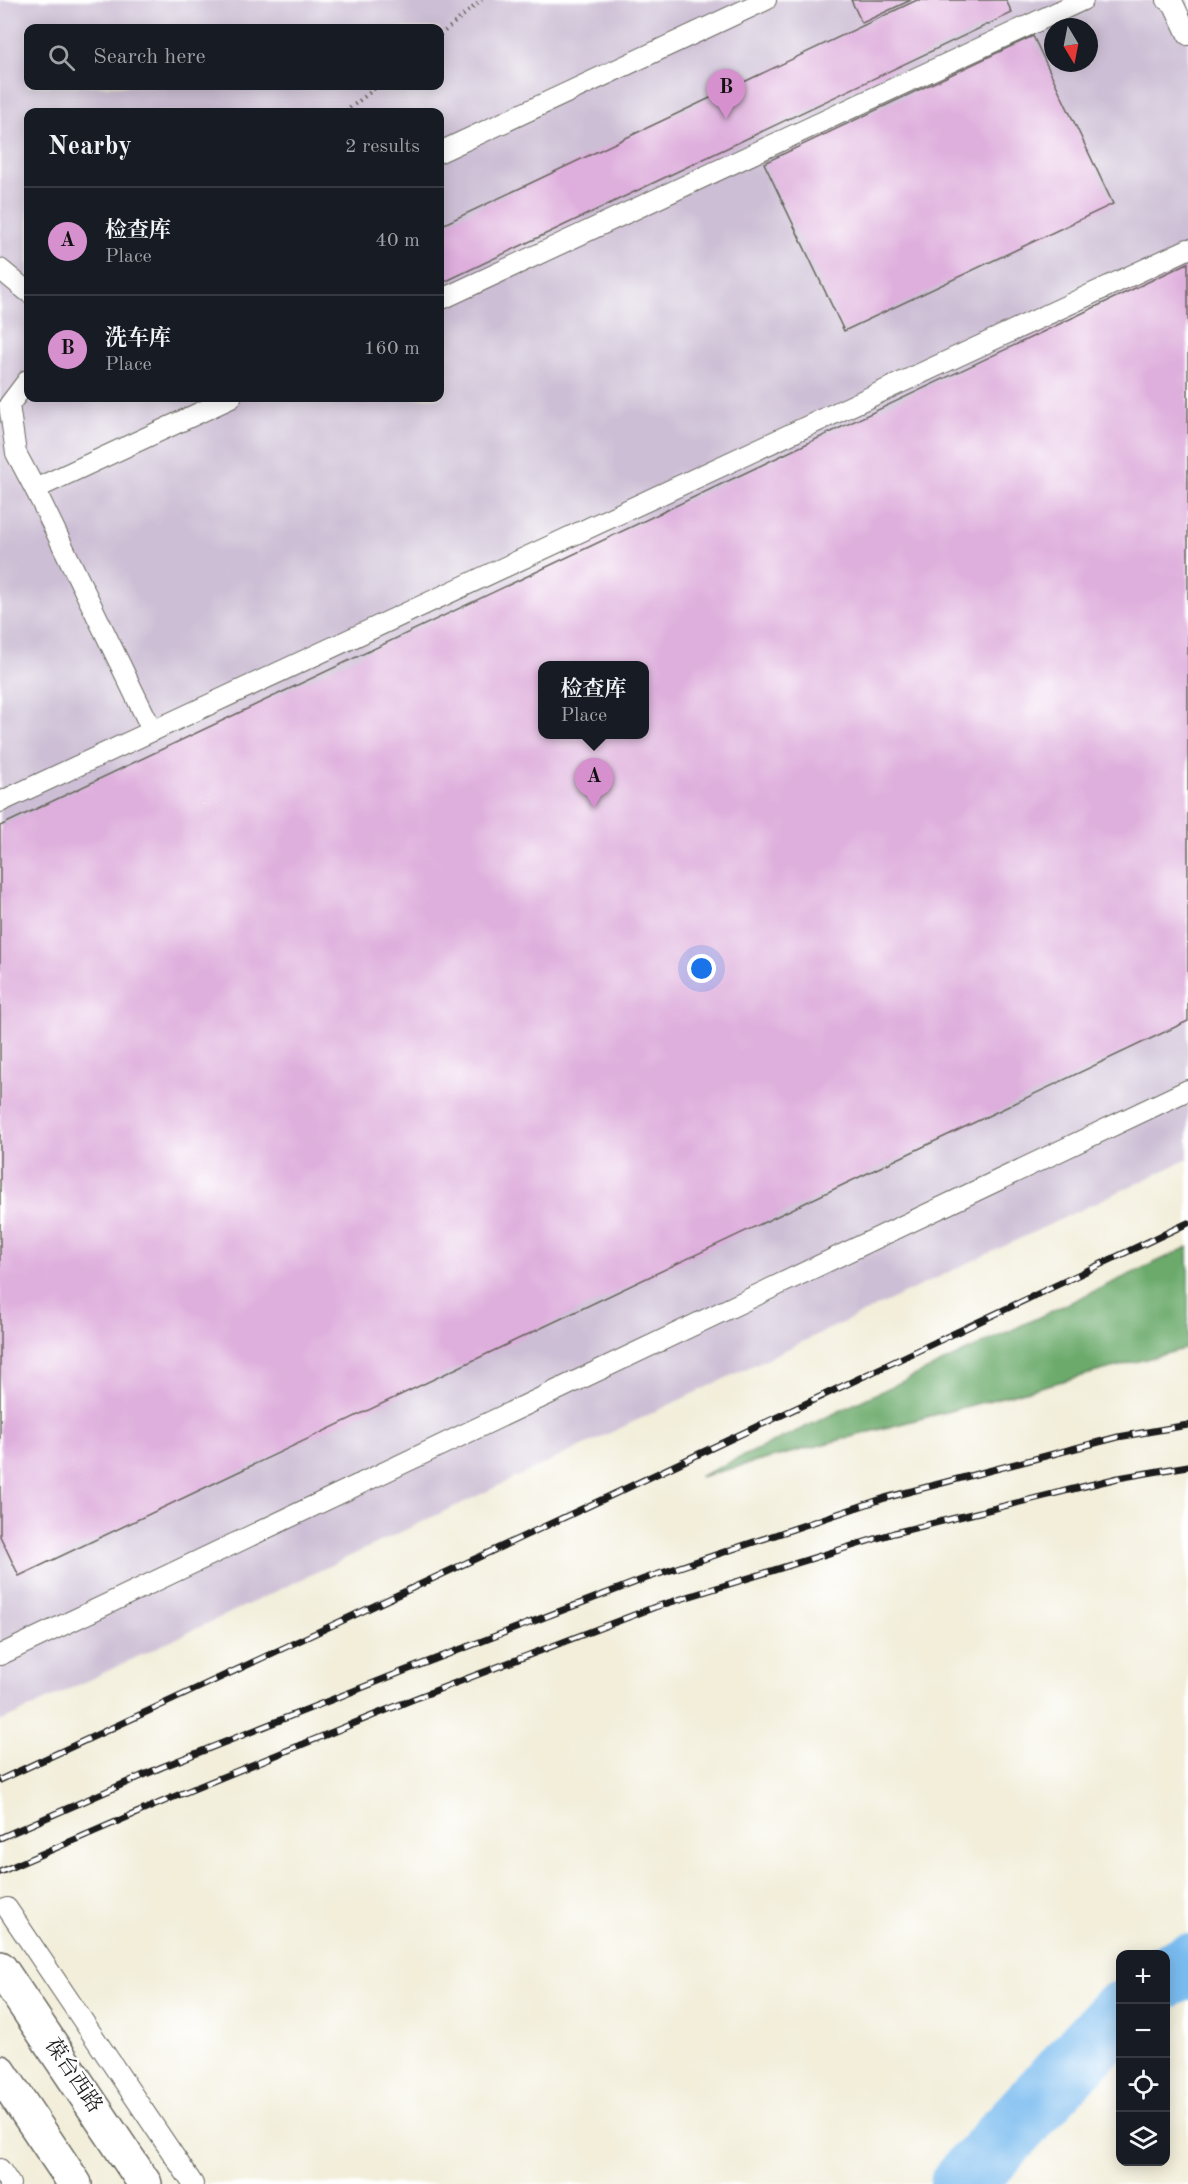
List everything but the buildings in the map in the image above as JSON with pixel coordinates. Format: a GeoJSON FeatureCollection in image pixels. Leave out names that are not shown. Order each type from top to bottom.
{"type":"FeatureCollection","features":[{"type":"Feature","properties":{"kind":"street","name":"葆台西路"},"geometry":{"type":"LineString","coordinates":[[0,1968],[145,2184]]}},
{"type":"Feature","properties":{"kind":"street"},"geometry":{"type":"LineString","coordinates":[[0,2072],[75,2184]]}},
{"type":"Feature","properties":{"kind":"lane"},"geometry":{"type":"LineString","coordinates":[[444,150],[766,0]]}},
{"type":"Feature","properties":{"kind":"lane"},"geometry":{"type":"LineString","coordinates":[[444,298],[1083,0]]}},
{"type":"Feature","properties":{"kind":"lane"},"geometry":{"type":"LineString","coordinates":[[1167,0],[1173,3],[1188,35]]}},
{"type":"Feature","properties":{"kind":"lane"},"geometry":{"type":"LineString","coordinates":[[0,802],[1188,249]]}},
{"type":"Feature","properties":{"kind":"lane"},"geometry":{"type":"LineString","coordinates":[[0,269],[24,289]]}},
{"type":"Feature","properties":{"kind":"lane"},"geometry":{"type":"LineString","coordinates":[[24,385],[9,405],[16,453],[152,730]]}},
{"type":"Feature","properties":{"kind":"lane"},"geometry":{"type":"LineString","coordinates":[[35,489],[222,402]]}},
{"type":"Feature","properties":{"kind":"lane"},"geometry":{"type":"LineString","coordinates":[[0,1655],[1188,1090]]}},
{"type":"Feature","properties":{"kind":"lane"},"geometry":{"type":"LineString","coordinates":[[7,1908],[193,2184]]}},
{"type":"Feature","properties":{"kind":"lane"},"geometry":{"type":"LineString","coordinates":[[0,2169],[10,2184]]}},
{"type":"Feature","properties":{"kind":"path"},"geometry":{"type":"LineString","coordinates":[[444,32],[482,0]]}},
{"type":"Feature","properties":{"kind":"path"},"geometry":{"type":"LineString","coordinates":[[350,108],[373,90]]}},
{"type":"Feature","properties":{"kind":"shaded area"},"geometry":{"type":"Polygon","coordinates":[[[0,0],[1188,0],[1188,1159],[0,1722],[0,0]]]}},
{"type":"Feature","properties":{"kind":"green space"},"geometry":{"type":"Polygon","coordinates":[[[1188,1247],[1188,1348],[699,1477],[1188,1247]]]}},
{"type":"Feature","properties":{"kind":"waterway"},"geometry":{"type":"LineString","coordinates":[[1170,1974],[1188,1966]]}},
{"type":"Feature","properties":{"kind":"waterway"},"geometry":{"type":"LineString","coordinates":[[962,2184],[1116,2017]]}},
{"type":"Feature","properties":{"kind":"railway"},"geometry":{"type":"LineString","coordinates":[[0,1780],[610,1496],[1188,1223]]}},
{"type":"Feature","properties":{"kind":"railway"},"geometry":{"type":"LineString","coordinates":[[0,1838],[162,1767],[644,1579],[885,1498],[1118,1437],[1188,1425]]}},
{"type":"Feature","properties":{"kind":"railway"},"geometry":{"type":"LineString","coordinates":[[0,1872],[176,1796],[416,1698],[655,1607],[894,1533],[1118,1478],[1188,1466]]}},
{"type":"Feature","properties":{"kind":"place","name":"洗车库"},"geometry":{"type":"Point","coordinates":[726,119]}},
{"type":"Feature","properties":{"kind":"place","name":"检查库"},"geometry":{"type":"Point","coordinates":[594,808]}}]}
